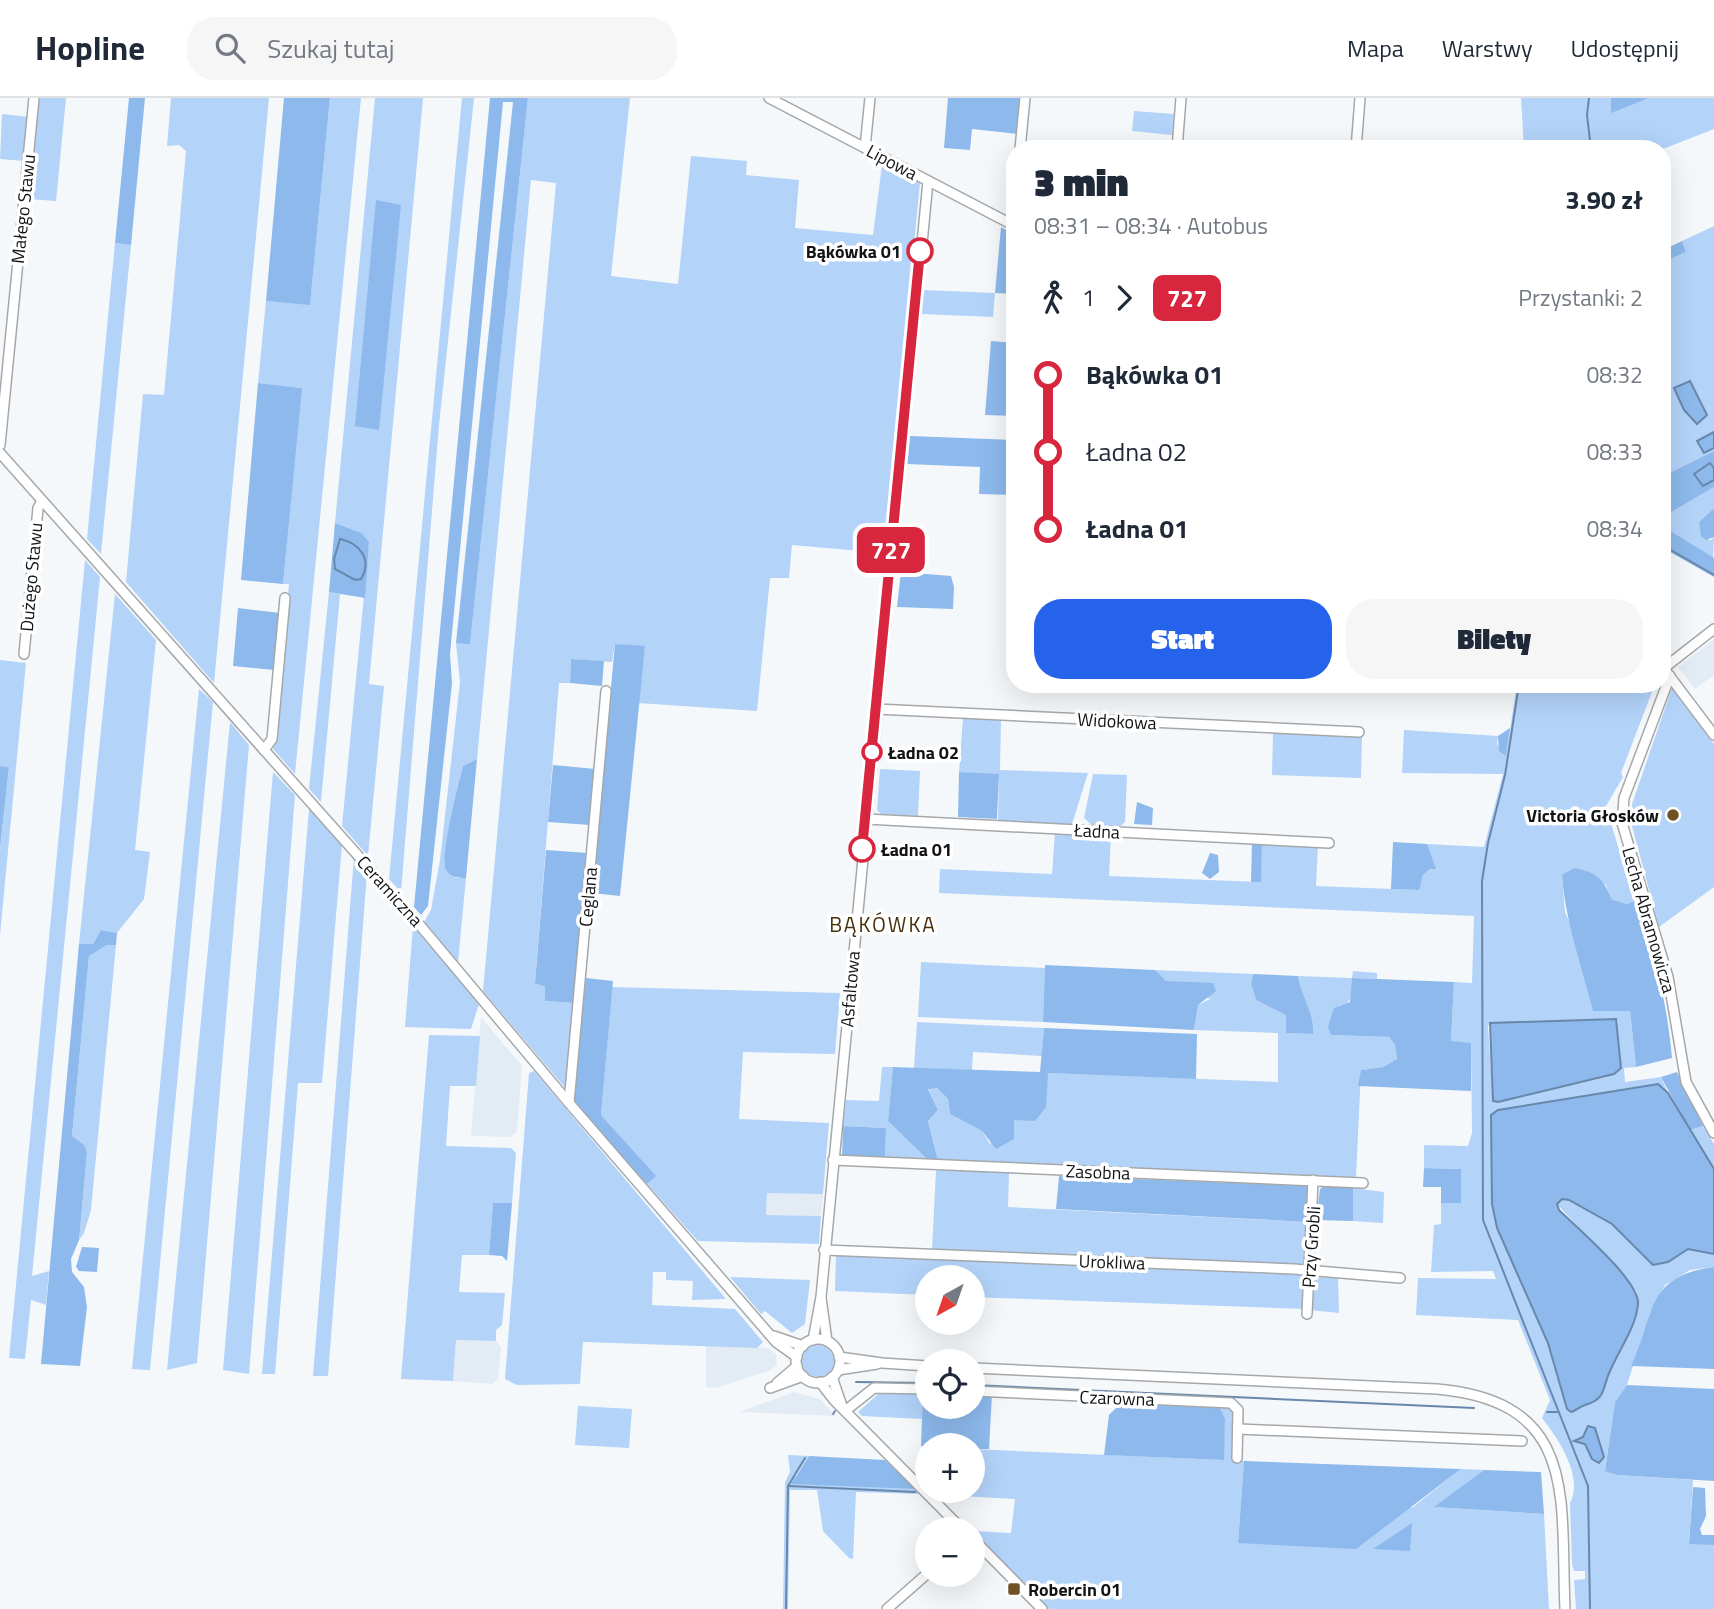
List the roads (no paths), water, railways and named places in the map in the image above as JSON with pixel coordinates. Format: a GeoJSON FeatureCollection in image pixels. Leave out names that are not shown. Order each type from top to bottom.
{"type":"FeatureCollection","features":[{"type":"Feature","properties":{"kind":"street","name":"Małego Stawu"},"geometry":{"type":"LineString","coordinates":[[0,444],[34,98]]}},
{"type":"Feature","properties":{"kind":"street","name":"Lipowa"},"geometry":{"type":"LineString","coordinates":[[769,98],[1006,221]]}},
{"type":"Feature","properties":{"kind":"street"},"geometry":{"type":"LineString","coordinates":[[865,148],[870,98]]}},
{"type":"Feature","properties":{"kind":"street"},"geometry":{"type":"LineString","coordinates":[[1021,140],[1025,98]]}},
{"type":"Feature","properties":{"kind":"street"},"geometry":{"type":"LineString","coordinates":[[1178,140],[1181,98]]}},
{"type":"Feature","properties":{"kind":"street"},"geometry":{"type":"LineString","coordinates":[[1357,140],[1360,98]]}},
{"type":"Feature","properties":{"kind":"street","name":"Asfaltowa"},"geometry":{"type":"LineString","coordinates":[[813,1340],[821,1297],[928,181]]}},
{"type":"Feature","properties":{"kind":"street","name":"Ceramiczna"},"geometry":{"type":"LineString","coordinates":[[0,453],[410,913],[569,1103],[797,1362]]}},
{"type":"Feature","properties":{"kind":"street","name":"Dużego Stawu"},"geometry":{"type":"LineString","coordinates":[[24,654],[38,508],[42,501]]}},
{"type":"Feature","properties":{"kind":"street"},"geometry":{"type":"LineString","coordinates":[[264,750],[272,739],[285,598]]}},
{"type":"Feature","properties":{"kind":"street"},"geometry":{"type":"LineString","coordinates":[[1671,665],[1714,629]]}},
{"type":"Feature","properties":{"kind":"street"},"geometry":{"type":"LineString","coordinates":[[1671,678],[1714,734]]}},
{"type":"Feature","properties":{"kind":"street","name":"Ceglana"},"geometry":{"type":"LineString","coordinates":[[569,1103],[606,691]]}},
{"type":"Feature","properties":{"kind":"street","name":"Lecha Abramowicza"},"geometry":{"type":"LineString","coordinates":[[1658,693],[1624,798],[1622,823],[1668,977],[1686,1082],[1714,1133]]}},
{"type":"Feature","properties":{"kind":"street","name":"Widokowa"},"geometry":{"type":"LineString","coordinates":[[876,709],[1359,732]]}},
{"type":"Feature","properties":{"kind":"street","name":"Ładna"},"geometry":{"type":"LineString","coordinates":[[866,819],[1329,843]]}},
{"type":"Feature","properties":{"kind":"street","name":"Zasobna"},"geometry":{"type":"LineString","coordinates":[[833,1160],[1363,1183]]}},
{"type":"Feature","properties":{"kind":"street","name":"Przy Grobli"},"geometry":{"type":"LineString","coordinates":[[1307,1314],[1313,1180]]}},
{"type":"Feature","properties":{"kind":"street","name":"Urokliwa"},"geometry":{"type":"LineString","coordinates":[[824,1250],[1400,1278]]}},
{"type":"Feature","properties":{"kind":"street","name":"Asfaltowa"},"geometry":{"type":"LineString","coordinates":[[821,1297],[827,1341]]}},
{"type":"Feature","properties":{"kind":"street"},"geometry":{"type":"LineString","coordinates":[[772,1336],[803,1346]]}},
{"type":"Feature","properties":{"kind":"street"},"geometry":{"type":"LineString","coordinates":[[844,1409],[835,1373],[839,1357],[835,1347],[827,1341],[813,1340],[803,1346],[797,1362],[770,1388],[803,1376],[820,1382],[844,1409],[950,1517]]}},
{"type":"Feature","properties":{"kind":"street"},"geometry":{"type":"LineString","coordinates":[[839,1357],[915,1365]]}},
{"type":"Feature","properties":{"kind":"street"},"geometry":{"type":"LineString","coordinates":[[797,1362],[803,1376]]}},
{"type":"Feature","properties":{"kind":"street"},"geometry":{"type":"LineString","coordinates":[[820,1382],[835,1373],[882,1363]]}},
{"type":"Feature","properties":{"kind":"street"},"geometry":{"type":"LineString","coordinates":[[985,1369],[1437,1389],[1490,1398],[1528,1422],[1543,1440],[1555,1466],[1561,1499],[1565,1609]]}},
{"type":"Feature","properties":{"kind":"street"},"geometry":{"type":"LineString","coordinates":[[844,1409],[874,1388],[915,1389]]}},
{"type":"Feature","properties":{"kind":"street","name":"Czarowna"},"geometry":{"type":"LineString","coordinates":[[985,1392],[1227,1402],[1238,1410],[1239,1429]]}},
{"type":"Feature","properties":{"kind":"street"},"geometry":{"type":"LineString","coordinates":[[1237,1458],[1239,1429],[1522,1441]]}},
{"type":"Feature","properties":{"kind":"street"},"geometry":{"type":"LineString","coordinates":[[985,1551],[1042,1609]]}},
{"type":"Feature","properties":{"kind":"street"},"geometry":{"type":"LineString","coordinates":[[887,1609],[915,1584]]}},
{"type":"Feature","properties":{"kind":"waterway"},"geometry":{"type":"LineString","coordinates":[[1589,98],[1587,115],[1590,140]]}},
{"type":"Feature","properties":{"kind":"waterway"},"geometry":{"type":"LineString","coordinates":[[1671,550],[1714,575]]}},
{"type":"Feature","properties":{"kind":"waterway"},"geometry":{"type":"LineString","coordinates":[[1518,693],[1505,775],[1488,843],[1482,881],[1483,1220],[1588,1486],[1590,1609]]}},
{"type":"Feature","properties":{"kind":"waterway"},"geometry":{"type":"LineString","coordinates":[[856,1382],[915,1383]]}},
{"type":"Feature","properties":{"kind":"waterway"},"geometry":{"type":"LineString","coordinates":[[985,1386],[1474,1408]]}},
{"type":"Feature","properties":{"kind":"waterway"},"geometry":{"type":"LineString","coordinates":[[1547,1412],[1557,1412]]}},
{"type":"Feature","properties":{"kind":"waterway"},"geometry":{"type":"LineString","coordinates":[[786,1609],[788,1486],[805,1458]]}},
{"type":"Feature","properties":{"kind":"waterway"},"geometry":{"type":"LineString","coordinates":[[789,1486],[915,1492]]}},
{"type":"Feature","properties":{"kind":"place","name":"Bąkówka 01"},"geometry":{"type":"Point","coordinates":[920,251]}},
{"type":"Feature","properties":{"kind":"place","name":"Ładna 02"},"geometry":{"type":"Point","coordinates":[872,752]}},
{"type":"Feature","properties":{"kind":"place","name":"Victoria Głosków"},"geometry":{"type":"Point","coordinates":[1673,815]}},
{"type":"Feature","properties":{"kind":"place","name":"Ładna 01"},"geometry":{"type":"Point","coordinates":[862,849]}},
{"type":"Feature","properties":{"kind":"place","name":"Robercin 01"},"geometry":{"type":"Point","coordinates":[1014,1589]}},
{"type":"Feature","properties":{"kind":"district","name":"BĄKÓWKA"},"geometry":{"type":"Point","coordinates":[883,924]}}]}
